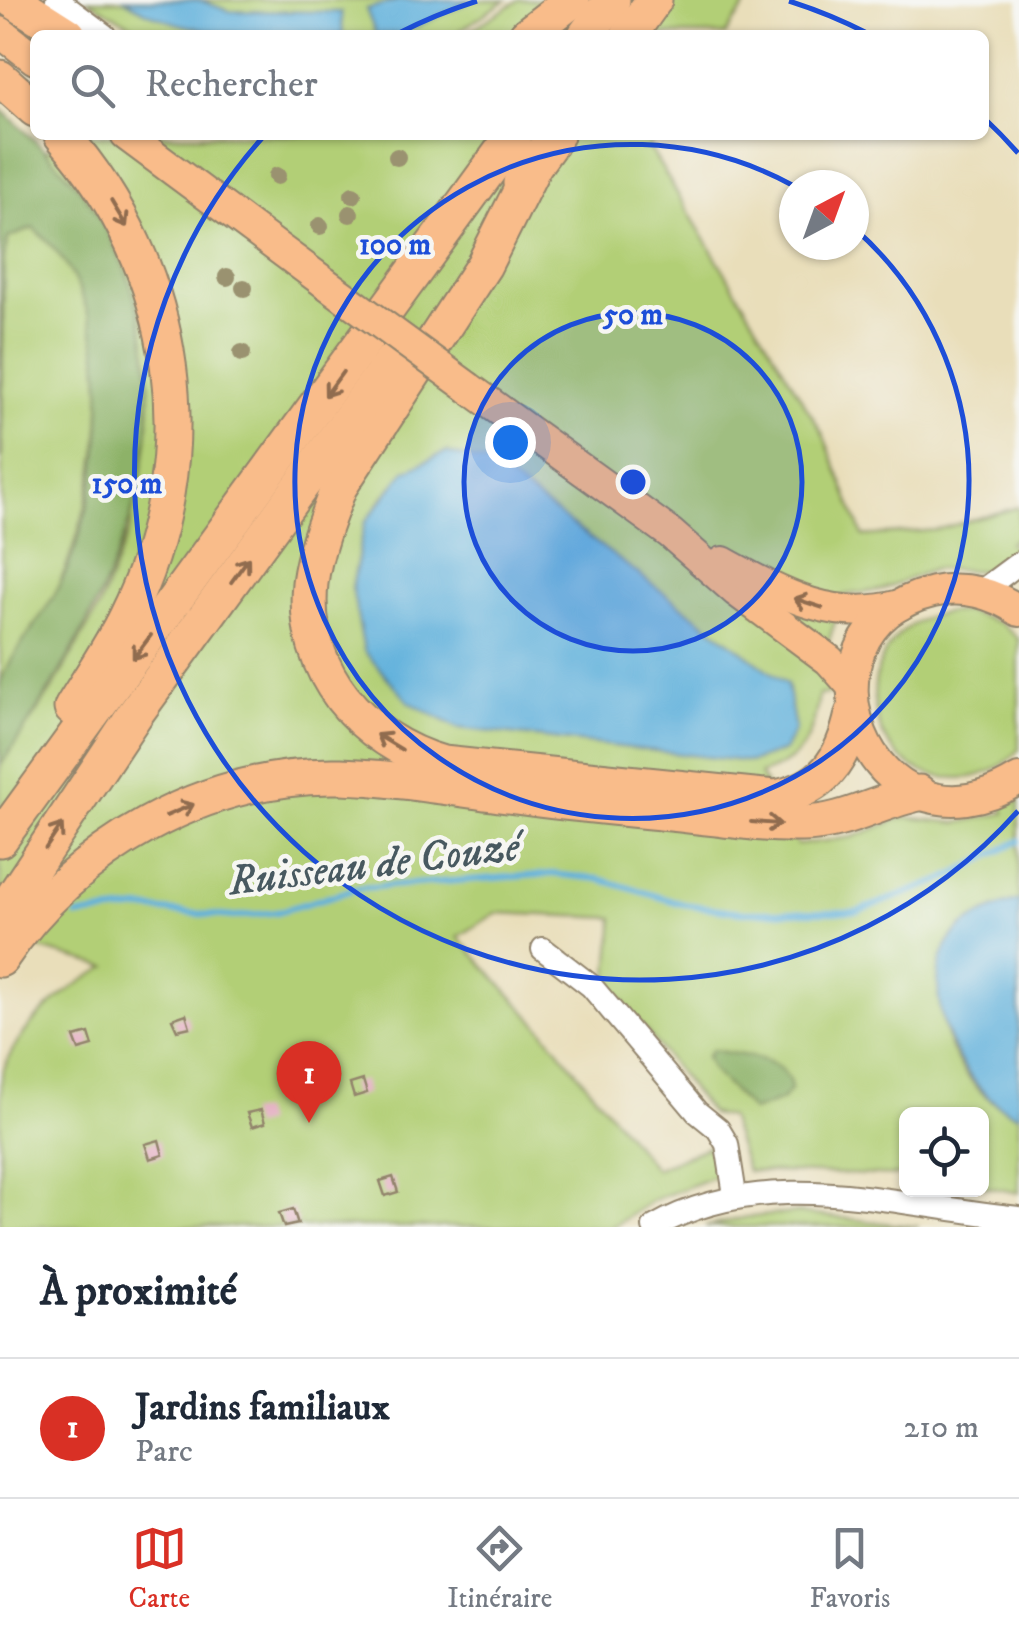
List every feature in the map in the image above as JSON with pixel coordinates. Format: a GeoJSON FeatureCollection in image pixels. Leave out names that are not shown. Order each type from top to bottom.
{"type":"FeatureCollection","features":[{"type":"Feature","properties":{"kind":"highway"},"geometry":{"type":"LineString","coordinates":[[13,0],[60,30]]}},
{"type":"Feature","properties":{"kind":"highway"},"geometry":{"type":"LineString","coordinates":[[533,30],[572,0]]}},
{"type":"Feature","properties":{"kind":"highway"},"geometry":{"type":"LineString","coordinates":[[590,30],[612,0]]}},
{"type":"Feature","properties":{"kind":"highway"},"geometry":{"type":"LineString","coordinates":[[633,30],[654,0]]}},
{"type":"Feature","properties":{"kind":"highway"},"geometry":{"type":"LineString","coordinates":[[0,78],[30,105]]}},
{"type":"Feature","properties":{"kind":"highway"},"geometry":{"type":"LineString","coordinates":[[10,825],[132,602],[168,493],[173,433],[169,360],[149,275],[98,179],[66,140]]}},
{"type":"Feature","properties":{"kind":"highway"},"geometry":{"type":"LineString","coordinates":[[10,825],[510,140]]}},
{"type":"Feature","properties":{"kind":"highway"},"geometry":{"type":"LineString","coordinates":[[0,917],[135,714],[552,140]]}},
{"type":"Feature","properties":{"kind":"highway"},"geometry":{"type":"LineString","coordinates":[[533,167],[484,265],[338,487],[324,528],[310,582],[310,622],[323,660],[351,713],[394,746],[443,764],[776,798],[802,791],[826,775],[846,744],[852,700]]}},
{"type":"Feature","properties":{"kind":"highway"},"geometry":{"type":"LineString","coordinates":[[0,959],[46,899],[103,852],[178,810],[251,786],[338,776],[387,779],[599,807],[792,824],[845,818],[919,793]]}},
{"type":"Feature","properties":{"kind":"main road"},"geometry":{"type":"LineString","coordinates":[[0,32],[30,55]]}},
{"type":"Feature","properties":{"kind":"main road"},"geometry":{"type":"LineString","coordinates":[[0,52],[30,74]]}},
{"type":"Feature","properties":{"kind":"main road"},"geometry":{"type":"LineString","coordinates":[[133,140],[670,533],[736,590],[813,646],[852,700]]}},
{"type":"Feature","properties":{"kind":"main road"},"geometry":{"type":"LineString","coordinates":[[670,533],[812,606],[863,613],[945,590],[980,592],[1019,611]]}},
{"type":"Feature","properties":{"kind":"main road"},"geometry":{"type":"LineString","coordinates":[[903,604],[870,635],[854,667],[852,700],[858,734],[877,764],[919,793],[966,799],[994,792],[1019,778]]}},
{"type":"Feature","properties":{"kind":"street"},"geometry":{"type":"LineString","coordinates":[[57,0],[97,30]]}},
{"type":"Feature","properties":{"kind":"street"},"geometry":{"type":"LineString","coordinates":[[980,592],[1019,562]]}},
{"type":"Feature","properties":{"kind":"street"},"geometry":{"type":"LineString","coordinates":[[542,949],[590,986],[697,1112],[718,1129],[727,1144],[736,1195]]}},
{"type":"Feature","properties":{"kind":"street"},"geometry":{"type":"LineString","coordinates":[[654,1227],[698,1205],[736,1195],[808,1193],[1019,1218]]}},
{"type":"Feature","properties":{"kind":"green space"},"geometry":{"type":"Polygon","coordinates":[[[87,0],[506,0],[461,30],[140,30],[87,0]]]}},
{"type":"Feature","properties":{"kind":"green space"},"geometry":{"type":"Polygon","coordinates":[[[519,0],[750,0],[729,30],[471,30],[519,0]]]}},
{"type":"Feature","properties":{"kind":"green space"},"geometry":{"type":"Polygon","coordinates":[[[0,108],[53,158],[88,200],[132,288],[148,360],[148,432],[135,502],[111,571],[79,638],[0,766],[0,683],[56,592],[74,551],[88,505],[97,454],[97,351],[85,304],[64,262],[33,228],[8,238],[4,256],[0,459],[0,108]]]}},
{"type":"Feature","properties":{"kind":"green space"},"geometry":{"type":"Polygon","coordinates":[[[58,140],[654,140],[649,147],[823,434],[863,536],[936,530],[1019,507],[1019,536],[1009,543],[1016,550],[987,571],[934,569],[881,590],[844,595],[820,667],[832,693],[819,695],[809,735],[796,754],[760,774],[797,845],[853,837],[904,817],[957,823],[1005,813],[1002,806],[1019,799],[1019,900],[961,927],[946,980],[942,1012],[950,1045],[967,1075],[990,1100],[1019,1115],[1019,1193],[989,1187],[989,1107],[899,1107],[899,1176],[747,1171],[729,1117],[711,1114],[608,982],[614,918],[496,913],[458,937],[542,1029],[655,1169],[722,1141],[716,1176],[653,1200],[612,1227],[0,1227],[2,1074],[19,1040],[44,1011],[107,967],[0,938],[0,766],[53,688],[99,607],[130,529],[148,396],[135,300],[75,184],[46,151],[58,140]],[[446,452],[422,464],[389,490],[369,522],[352,588],[446,452]]]}},
{"type":"Feature","properties":{"kind":"green space"},"geometry":{"type":"Polygon","coordinates":[[[33,228],[65,262],[86,303],[97,349],[97,448],[75,544],[59,585],[0,683],[4,256],[7,238],[33,228]]]}},
{"type":"Feature","properties":{"kind":"green space"},"geometry":{"type":"Polygon","coordinates":[[[968,612],[1000,623],[1019,639],[1019,750],[991,771],[957,778],[920,771],[894,751],[879,724],[874,693],[881,662],[899,635],[928,617],[968,612]]]}},
{"type":"Feature","properties":{"kind":"green space"},"geometry":{"type":"Polygon","coordinates":[[[712,1050],[772,1063],[788,1078],[791,1089],[782,1100],[752,1111],[712,1070],[706,1057],[712,1050]]]}},
{"type":"Feature","properties":{"kind":"green space"},"geometry":{"type":"Polygon","coordinates":[[[797,1213],[919,1227],[705,1227],[747,1217],[797,1213]]]}},
{"type":"Feature","properties":{"kind":"water"},"geometry":{"type":"Polygon","coordinates":[[[125,0],[200,0],[229,11],[341,12],[343,30],[203,30],[150,14],[125,0]]]}},
{"type":"Feature","properties":{"kind":"water"},"geometry":{"type":"Polygon","coordinates":[[[399,0],[472,0],[409,30],[374,30],[366,9],[399,0]]]}},
{"type":"Feature","properties":{"kind":"water"},"geometry":{"type":"Polygon","coordinates":[[[446,452],[490,464],[787,684],[795,729],[784,751],[750,762],[458,728],[409,702],[364,651],[352,588],[365,522],[405,471],[446,452]]]}},
{"type":"Feature","properties":{"kind":"water"},"geometry":{"type":"Polygon","coordinates":[[[1019,900],[1019,1115],[998,1104],[962,1065],[941,1012],[938,985],[941,960],[958,931],[982,914],[1019,900]]]}},
{"type":"Feature","properties":{"kind":"building"},"geometry":{"type":"Polygon","coordinates":[[[186,1014],[190,1027],[177,1030],[172,1019],[186,1014]]]}},
{"type":"Feature","properties":{"kind":"building"},"geometry":{"type":"Polygon","coordinates":[[[89,1033],[93,1046],[79,1050],[74,1037],[89,1033]]]}},
{"type":"Feature","properties":{"kind":"building"},"geometry":{"type":"Polygon","coordinates":[[[363,1080],[367,1093],[354,1097],[350,1084],[363,1080]]]}},
{"type":"Feature","properties":{"kind":"building"},"geometry":{"type":"Polygon","coordinates":[[[261,1110],[265,1123],[252,1127],[247,1113],[261,1110]]]}},
{"type":"Feature","properties":{"kind":"building"},"geometry":{"type":"Polygon","coordinates":[[[159,1140],[163,1155],[150,1159],[145,1144],[159,1140]]]}},
{"type":"Feature","properties":{"kind":"building"},"geometry":{"type":"Polygon","coordinates":[[[393,1177],[398,1192],[385,1196],[380,1181],[393,1177]]]}},
{"type":"Feature","properties":{"kind":"building"},"geometry":{"type":"Polygon","coordinates":[[[293,1209],[298,1224],[284,1227],[279,1213],[293,1209]]]}},
{"type":"Feature","properties":{"kind":"waterway","name":"Ruisseau de Couzé"},"geometry":{"type":"LineString","coordinates":[[77,916],[140,909],[234,917],[277,912],[359,888],[552,874],[599,879],[683,904],[741,912],[856,912],[945,879],[1019,841]]}},
{"type":"Feature","properties":{"kind":"place","name":"Jardins familiaux"},"geometry":{"type":"Point","coordinates":[309,1123]}}]}
